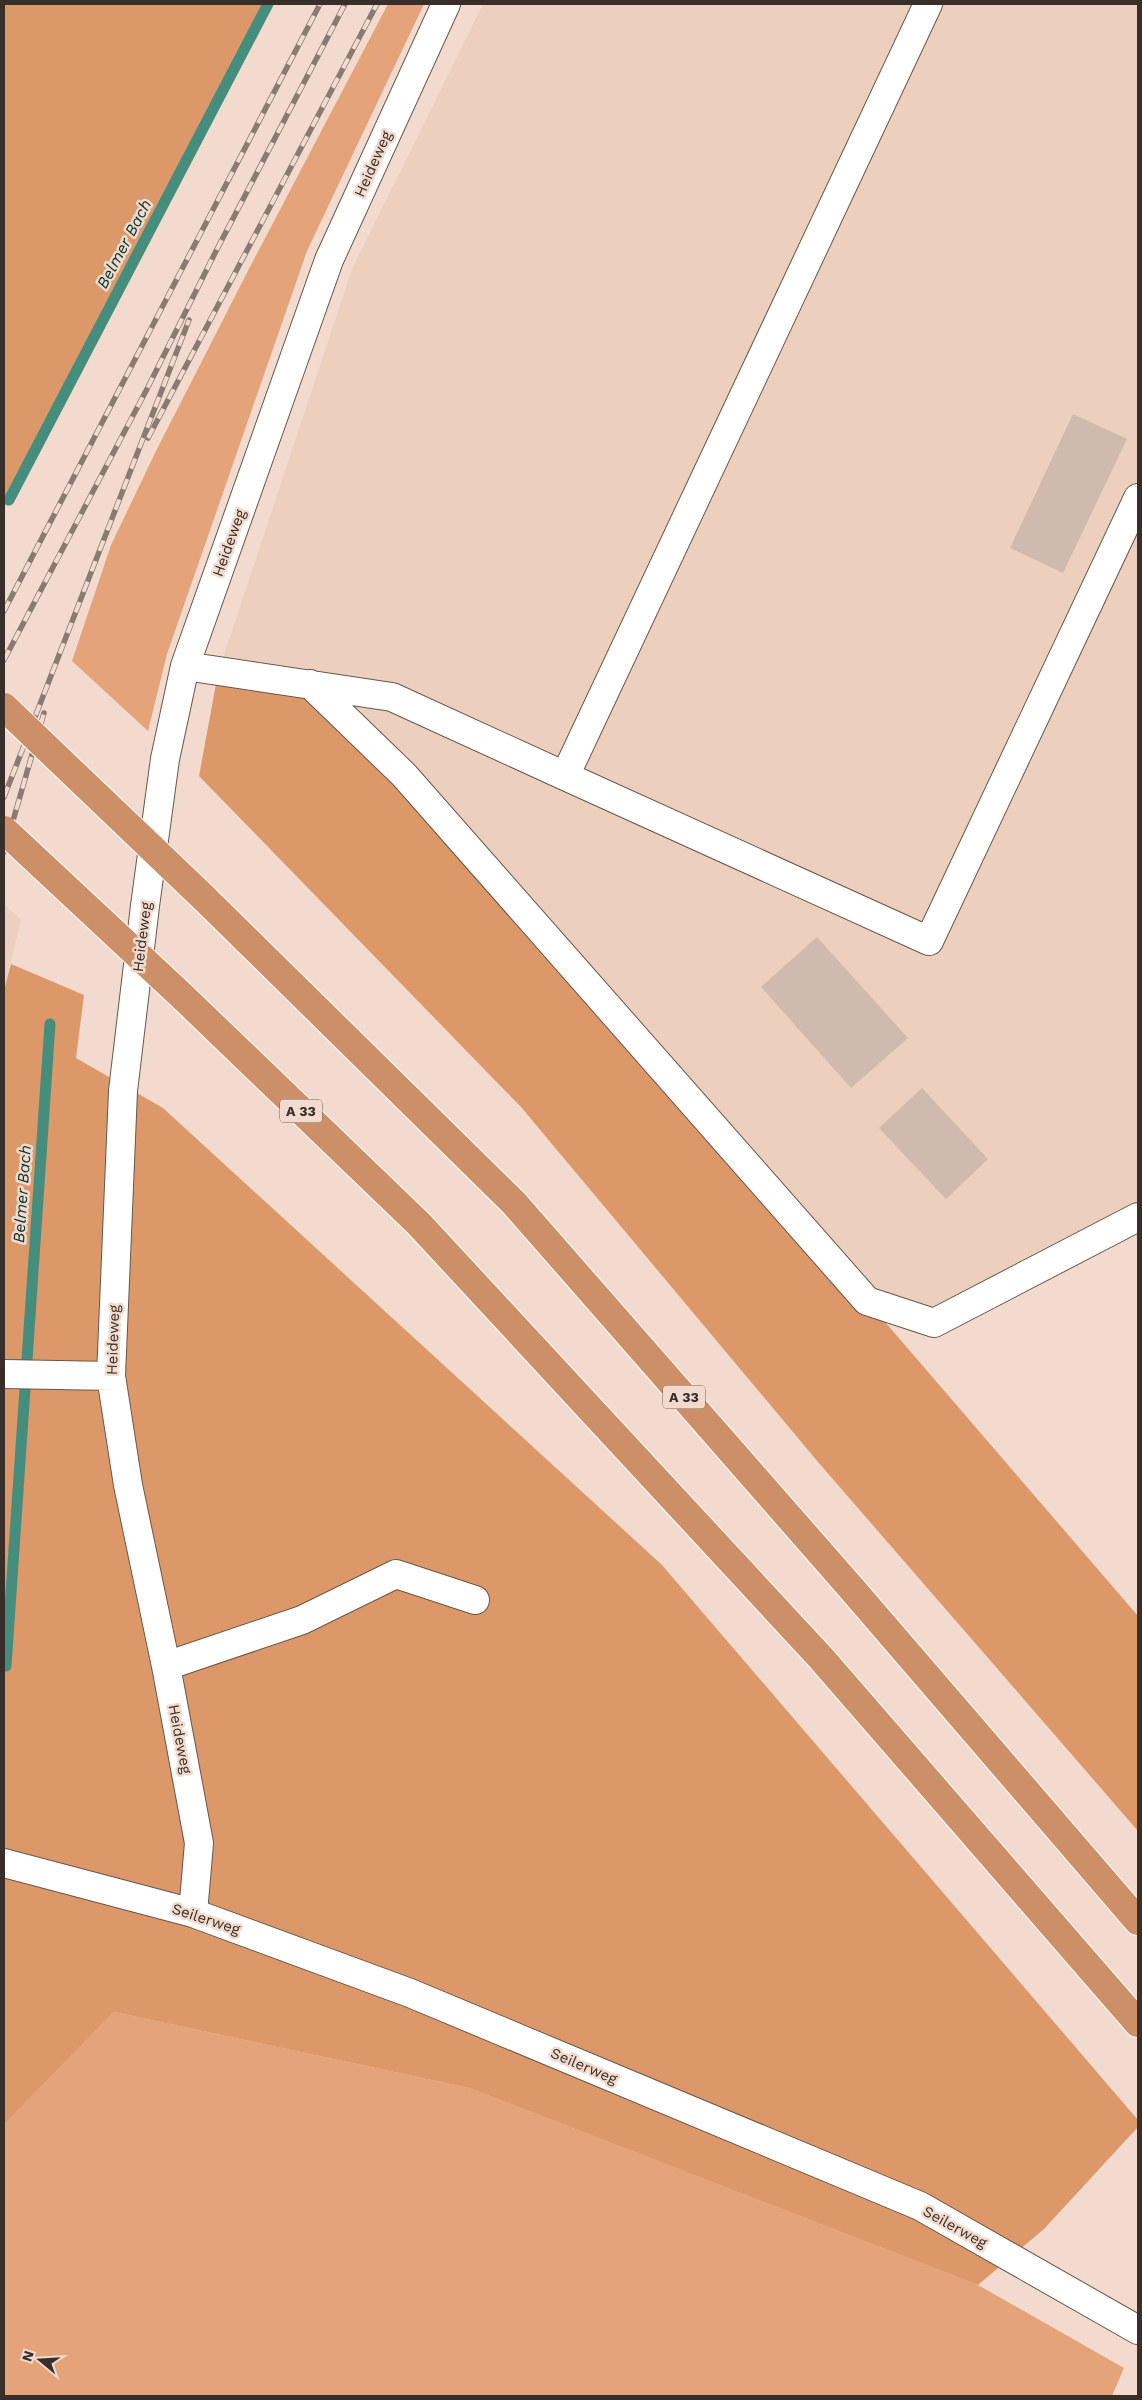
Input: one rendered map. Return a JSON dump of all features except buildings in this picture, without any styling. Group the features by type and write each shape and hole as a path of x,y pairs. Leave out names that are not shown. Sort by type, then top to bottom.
{"highway":[{"name":"A 33","path":"4,707 203,897 514,1204 852,1589 1138,1921"},
{"name":"A 33","path":"4,830 419,1224 821,1658 1138,2023"}],"street":[{"name":"Heideweg","path":"193,1913 199,1843 166,1666 128,1485 111,1376 123,1091 165,759 186,666 329,260 446,4"},
{"path":"565,776 928,4"},
{"path":"186,666 392,697 929,941 1138,498"},
{"path":"310,684 404,775 867,1301 934,1323 1138,1217"},
{"path":"4,1374 111,1376"},
{"path":"166,1666 302,1620 396,1574 475,1600"},
{"name":"Seilerweg","path":"4,1863 193,1913 410,1993 920,2206 1137,2329"}],"shaded area":[{"path":"4,4 268,4 4,508"},
{"path":"388,4 424,4 307,251 167,654 148,731 72,661 111,545 156,451"},
{"path":"483,4 1138,4 1138,1217 934,1323 867,1301 218,673 352,269"},
{"path":"218,673 310,684 867,1301 1138,1616 1138,1831 818,1462 521,1107 199,776"},
{"path":"4,904 21,920 4,990"},
{"path":"11,964 84,995 76,1058 163,1108 662,1565 1138,2120 1138,2127 1044,2229 978,2285 469,2088 114,2012 4,2125 4,990"},
{"path":"114,2012 469,2088 978,2285 1124,2368 1112,2396 4,2396 4,2125"}],"waterway":[{"name":"Belmer Bach","path":"9,500 268,4"},
{"name":"Belmer Bach","path":"6,1666 50,1024"}],"railway":[{"path":"4,611 320,4"},
{"path":"4,660 147,389 215,253 345,4"},
{"path":"148,438 377,4"},
{"path":"4,797 189,320"},
{"path":"4,852 44,713"}]}
